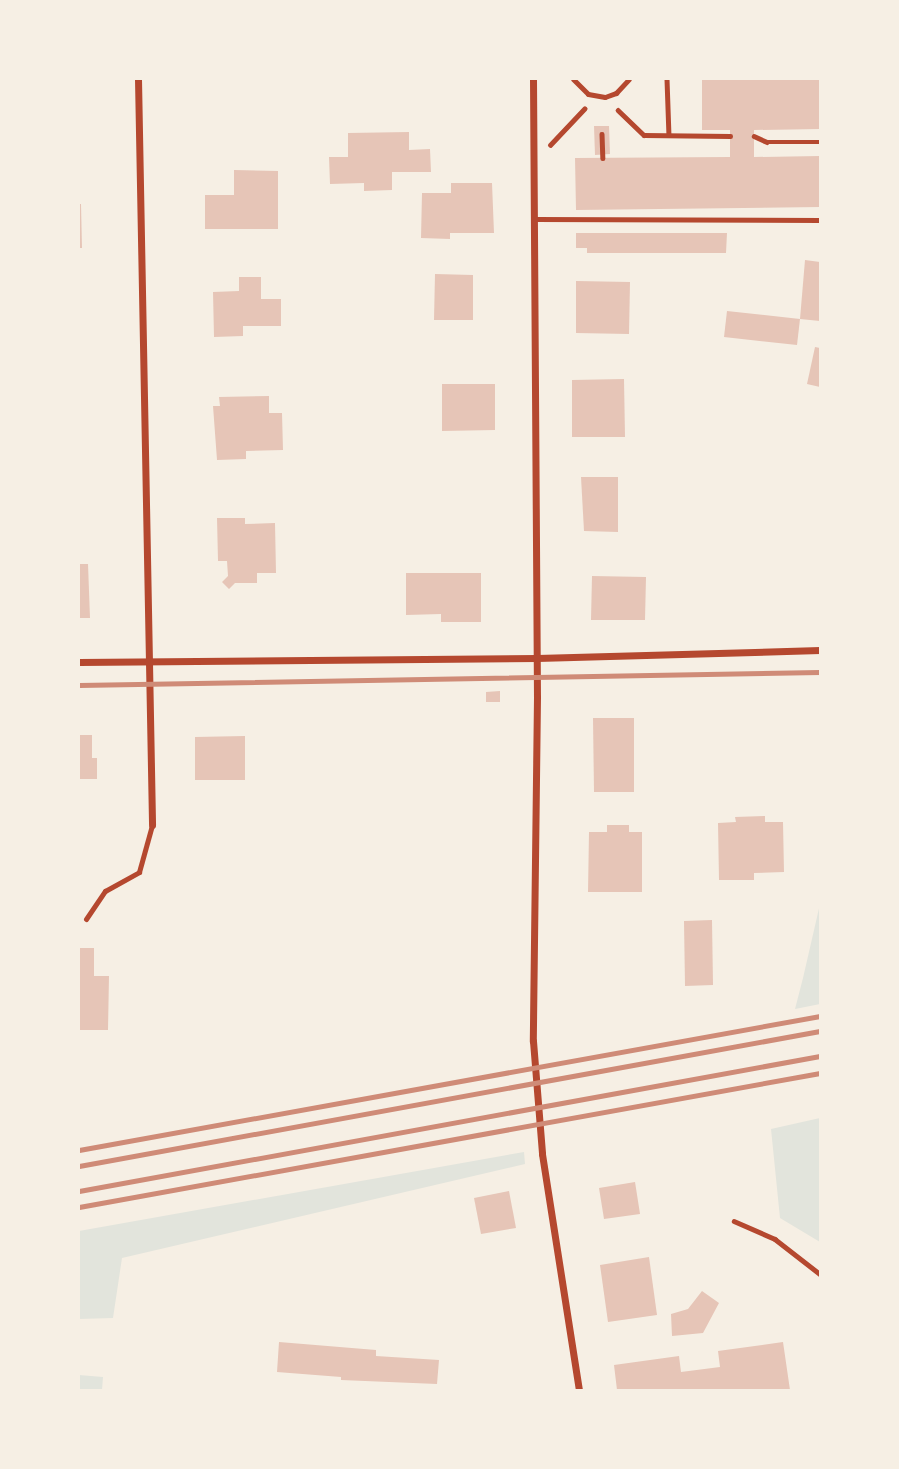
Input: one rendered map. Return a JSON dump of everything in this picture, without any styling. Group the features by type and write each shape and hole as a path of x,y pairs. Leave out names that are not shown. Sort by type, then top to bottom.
{"street":[{"path":"138,79 152,825"},
{"path":"533,79 537,658 533,1041 542,1154 579,1390"},
{"path":"79,662 537,658 820,650"}],"lane":[{"path":"573,79 580,88 596,96 605,97 616,93 629,79"},
{"path":"535,219 820,220"},
{"path":"86,919 105,891 139,872 152,825"}],"path":[{"path":"667,79 669,135"},
{"path":"534,161 596,96"},
{"path":"605,97 643,135 730,136"},
{"path":"602,134 603,158"},
{"path":"754,136 767,142 820,142"},
{"path":"734,1221 775,1240 820,1274"}],"shaded area":[{"path":"820,904 820,1004 795,1009 803,978"},
{"path":"820,1118 820,1242 780,1218 771,1129"},
{"path":"524,1152 525,1164 122,1258 113,1318 79,1319 79,1231"},
{"path":"79,1375 103,1377 102,1390 79,1390"}],"building":[{"path":"702,79 820,79 820,129 754,130 754,157 820,156 820,207 576,210 575,158 730,157 730,130 702,130"},
{"path":"594,126 609,126 610,154 595,155"},
{"path":"409,132 409,150 430,149 431,172 392,172 392,190 364,191 364,183 330,184 329,157 348,157 348,133"},
{"path":"234,170 278,171 278,229 205,229 205,195 234,195"},
{"path":"451,183 492,183 494,233 450,233 450,239 421,238 422,193 451,193"},
{"path":"81,204 82,248 79,248"},
{"path":"576,233 727,233 726,253 587,253 587,248 576,248"},
{"path":"805,260 820,262 820,321 800,319"},
{"path":"435,274 473,275 473,320 434,320"},
{"path":"239,277 261,277 261,299 281,299 281,326 243,326 243,336 214,337 213,292 239,291"},
{"path":"576,281 630,282 629,334 576,333"},
{"path":"727,311 800,319 797,345 724,337"},
{"path":"815,347 820,348 820,387 807,384"},
{"path":"624,379 625,437 572,437 572,380"},
{"path":"442,384 495,384 495,430 442,431"},
{"path":"269,396 269,413 282,413 283,450 246,451 246,459 217,460 213,406 220,406 219,397"},
{"path":"581,477 618,477 618,532 584,531"},
{"path":"217,518 245,518 245,524 275,523 276,573 257,573 257,583 235,583 229,589 222,582 228,576 227,561 218,561"},
{"path":"79,564 88,564 90,618 79,618"},
{"path":"406,573 481,573 481,622 441,622 441,614 406,615"},
{"path":"592,576 646,577 645,620 591,620"},
{"path":"500,691 500,702 486,702 486,692"},
{"path":"593,718 634,718 634,792 594,792"},
{"path":"79,735 92,735 92,758 97,758 97,779 79,779"},
{"path":"245,736 245,780 195,780 195,737"},
{"path":"765,816 765,822 783,822 784,872 754,873 754,880 719,880 718,823 736,822 735,817"},
{"path":"607,825 629,825 629,832 642,832 642,892 588,892 589,832 607,832"},
{"path":"712,920 713,985 685,986 684,921"},
{"path":"79,948 94,948 94,976 109,976 108,1030 79,1030"},
{"path":"635,1182 640,1214 604,1219 599,1188"},
{"path":"509,1191 516,1228 481,1234 474,1198"},
{"path":"649,1257 657,1315 608,1322 600,1265"},
{"path":"702,1291 719,1303 703,1333 672,1336 671,1314 688,1309"},
{"path":"279,1342 376,1350 376,1356 439,1360 437,1384 341,1380 341,1377 277,1372"},
{"path":"783,1342 790,1390 617,1390 614,1365 679,1356 681,1372 720,1367 718,1351"}],"railway":[{"path":"79,685 820,672"},
{"path":"79,1150 820,1016"},
{"path":"79,1166 820,1031"},
{"path":"79,1191 820,1056"},
{"path":"79,1207 820,1073"}]}
